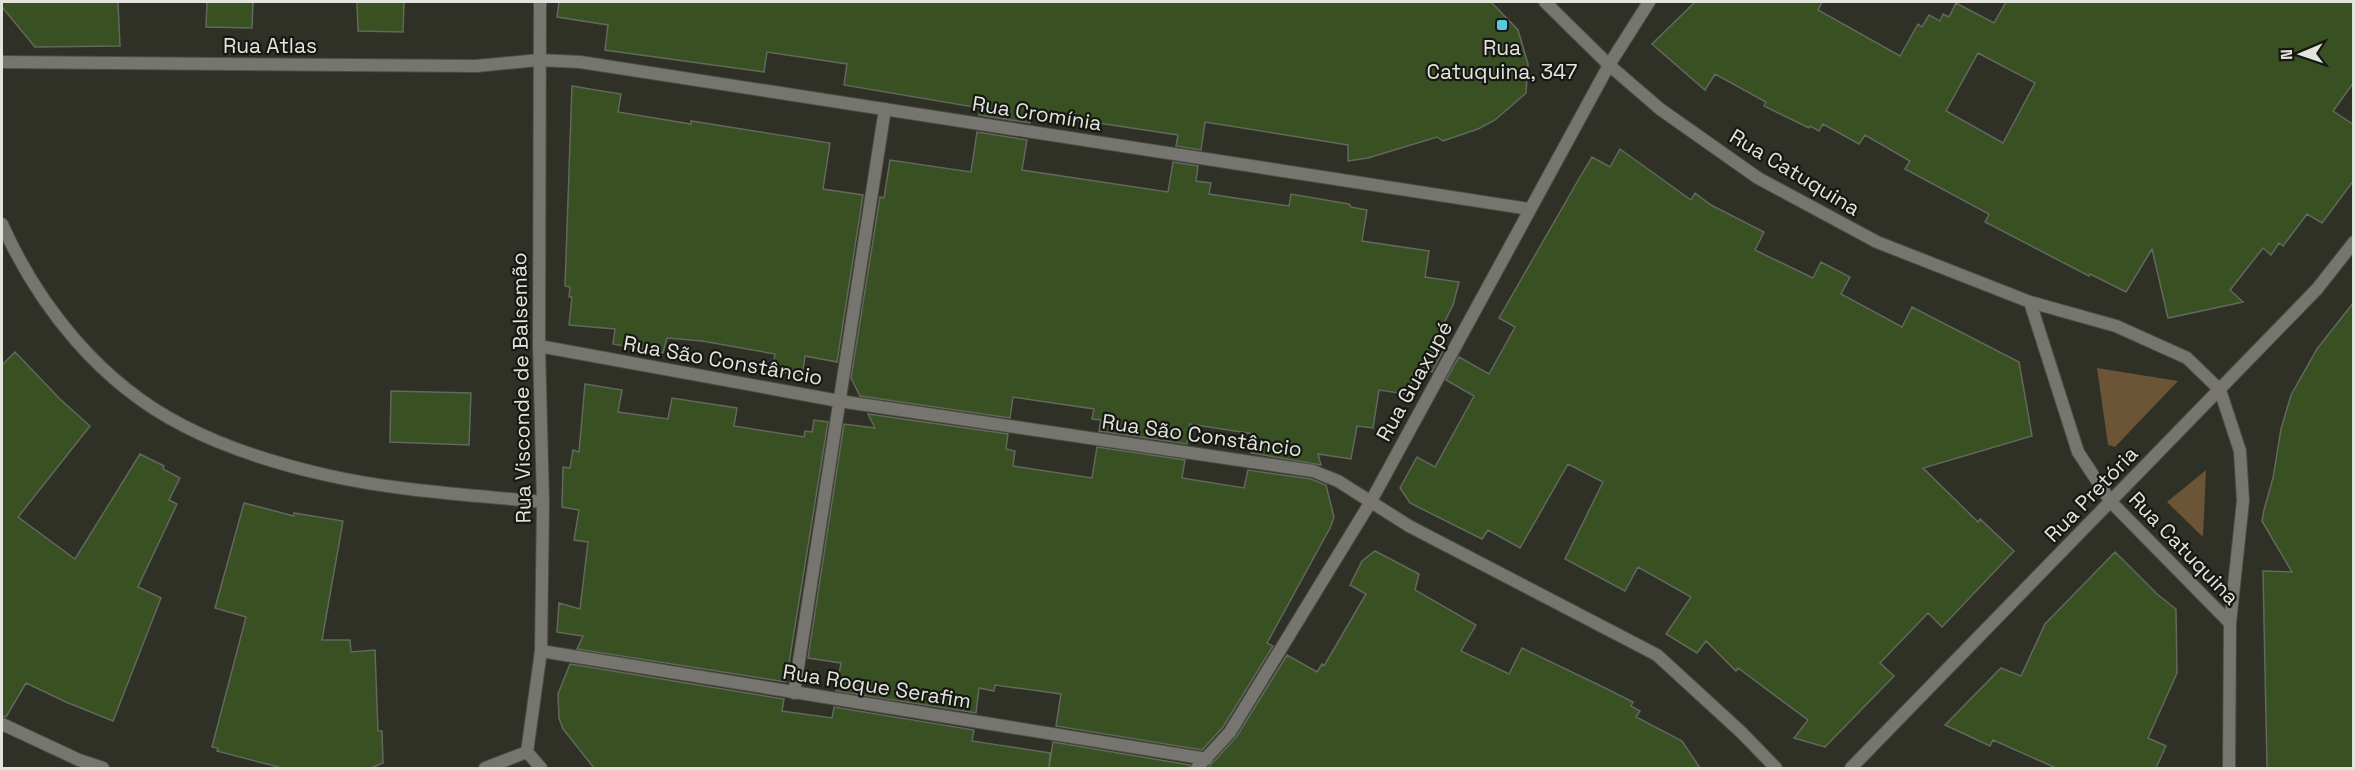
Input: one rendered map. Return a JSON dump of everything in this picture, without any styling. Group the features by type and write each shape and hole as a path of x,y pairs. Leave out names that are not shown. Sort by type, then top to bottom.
{"street":[{"name":"Rua Visconde de Balsemão","path":"527,752 541,651 543,502 539,346 540,2"},
{"name":"Rua Catuquina","path":"1545,2 1609,65 1660,109 1758,178 1877,242 2030,302 2116,326 2187,358 2220,390 2240,451 2243,501 2230,623 2229,768"},
{"name":"Rua Guaxupé","path":"1197,768 1230,732 1370,502 1609,65 1649,2"},
{"name":"Rua Atlas","path":"2,62 476,66 539,60"},
{"name":"Rua Cromínia","path":"539,60 580,62 1529,209"},
{"path":"794,693 885,109"},
{"path":"2,224 14,251 44,301 73,337 106,372 147,404 184,426 232,447 328,475 409,489 543,502"},
{"name":"Rua Pretória","path":"1851,768 2317,289 2354,242"},
{"name":"Rua Catuquina","path":"2030,302 2078,452 2111,502 2230,623"},
{"name":"Rua São Constâncio","path":"539,346 839,401 1313,471 1338,481 1409,526 1657,655 1741,732 1776,768"},
{"name":"Rua Roque Serafim","path":"541,651 1207,759"},
{"path":"2,723 79,760 103,768"},
{"path":"485,768 527,752 541,768"}],"shaded area":[{"path":"2097,368 2178,381 2115,447 2108,445"},
{"path":"2206,470 2203,537 2167,502"}],"building":[{"path":"2,2 118,2 120,46 35,47 2,7"},
{"path":"207,2 253,2 252,28 206,27"},
{"path":"357,2 404,2 403,32 358,31"},
{"path":"559,2 1491,2 1518,30 1528,64 1526,93 1495,120 1478,129 1443,141 1437,137 1368,158 1348,161 1348,145 1205,122 1201,150 1176,146 1178,135 1031,113 1030,123 979,115 980,108 844,85 847,64 767,52 764,72 605,50 608,25 557,17"},
{"path":"1695,2 1822,2 1818,10 1900,56 1918,24 1922,27 1929,15 1940,21 1943,14 1949,17 1956,3 1994,23 2006,2 2354,2 2354,82 2333,111 2354,125 2354,180 2322,223 2307,214 2283,246 2279,243 2271,255 2263,248 2230,290 2243,302 2168,318 2152,249 2126,292 2090,274 2089,276 1985,222 1989,214 1905,169 1910,161 1865,135 1859,144 1823,124 1819,131 1810,126 1809,128 1764,106 1766,102 1715,74 1705,90 1652,44","holes":["1978,53 2035,83 2003,143 1946,111"]},
{"path":"572,86 621,94 618,112 830,143 823,189 863,195 837,362 805,356 802,376 772,370 775,354 702,341 667,338 663,353 613,344 615,329 569,325 572,297 569,297 570,287 565,286"},
{"path":"977,132 1027,140 1022,170 1168,192 1173,162 1198,166 1196,181 1211,183 1209,194 1289,206 1291,194 1349,204 1351,207 1367,210 1362,241 1429,251 1425,277 1459,282 1453,305 1434,343 1444,349 1432,372 1421,366 1405,394 1379,390 1373,428 1357,426 1351,459 1318,454 1321,465 1251,453 1254,434 1190,424 1187,444 1099,431 1101,420 1092,419 1094,409 1013,397 1010,418 860,396 851,378 880,197 884,198 890,160 971,172"},
{"path":"1620,149 1691,200 1695,193 1711,205 1764,232 1755,250 1813,278 1821,262 1850,277 1841,294 1902,327 1912,307 2019,362 2032,436 1923,468 1978,522 1980,519 2014,551 1942,627 1928,613 1880,663 1894,676 1825,747 1794,738 1808,720 1738,668 1736,671 1706,641 1697,653 1666,634 1691,597 1638,567 1625,591 1565,559 1603,482 1568,464 1520,548 1488,530 1482,539 1410,503 1400,488 1417,457 1435,467 1474,396 1446,380 1459,357 1489,374 1515,327 1499,318 1580,177 1592,157 1610,167"},
{"path":"2354,302 2354,768 2267,768 2263,571 2292,572 2262,521 2264,510 2273,478 2281,429 2291,395 2317,349"},
{"path":"15,352 60,399 90,426 18,517 75,559 140,454 164,466 163,469 180,478 169,500 177,504 138,587 161,598 113,721 26,683 6,717 2,716 2,365"},
{"path":"585,384 622,390 618,412 668,419 672,398 737,408 734,426 804,437 805,431 812,432 814,420 828,422 786,682 577,649 583,636 557,632 559,603 580,609 588,542 574,540 579,510 562,507 563,467 570,468 573,450 579,452"},
{"path":"391,391 471,393 469,445 390,442"},
{"path":"868,414 1008,434 1006,449 1015,451 1013,466 1092,478 1097,447 1185,460 1182,478 1244,488 1248,470 1311,479 1326,485 1334,517 1267,643 1273,646 1223,727 1202,750 1056,726 1061,694 995,685 994,691 979,688 976,713 836,691 841,663 808,658 844,424 875,428"},
{"path":"244,503 294,516 294,513 343,521 322,640 350,640 351,652 375,650 378,731 382,731 383,763 371,768 282,768 217,751 218,748 212,747 246,617 215,608"},
{"path":"1375,551 1419,574 1415,590 1476,625 1461,651 1509,674 1522,648 1603,687 1633,702 1631,706 1640,711 1636,717 1682,741 1700,768 1208,768 1237,736 1287,655 1317,672 1322,664 1324,666 1366,594 1350,585 1362,561"},
{"path":"2115,552 2157,594 2176,609 2177,673 2148,738 2166,746 2156,768 2056,768 1993,740 1990,746 1945,725 2001,668 2021,676 2045,624"},
{"path":"570,664 784,699 782,711 832,718 834,707 974,730 972,741 1050,753 1049,768 594,768 563,729 559,718 558,694"},
{"path":"1053,742 1190,765 1189,768 1049,768"}],"place":[{"name":"Rua Catuquina, 347","path":"1502,25"}]}
